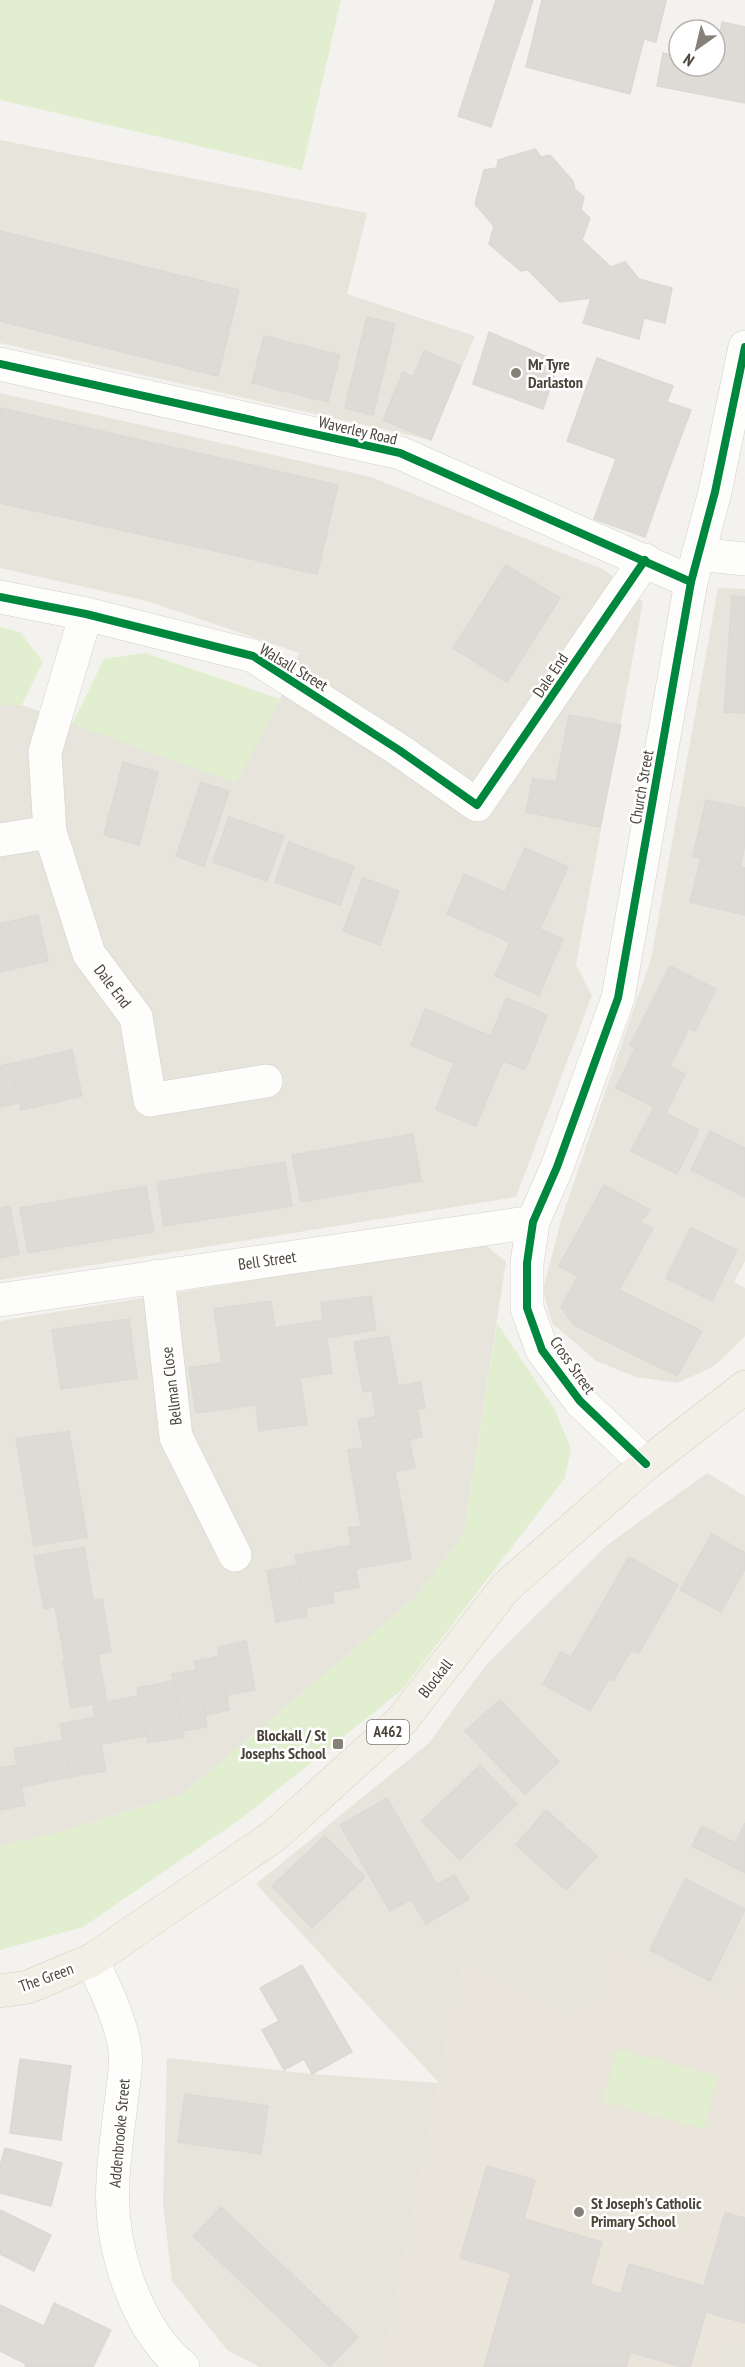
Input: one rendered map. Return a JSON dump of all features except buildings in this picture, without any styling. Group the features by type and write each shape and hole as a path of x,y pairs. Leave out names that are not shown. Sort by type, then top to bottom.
{"main road":[{"name":"A462","path":"646,1464 745,1387"},
{"name":"Blockall","path":"92,1960 274,1836 402,1720 506,1587 646,1464"},
{"name":"The Green","path":"0,1991 28,1987 92,1960"}],"street":[{"name":"Church Street","path":"533,1222 557,1167 618,998 694,568 715,492 745,347"},
{"name":"Waverley Road","path":"0,364 400,453 645,560 694,568 745,560"},
{"name":"Dale End","path":"477,805 645,560"},
{"name":"Walsall Street","path":"0,597 86,614 253,656 399,750 477,805"},
{"name":"Dale End","path":"86,614 45,752 50,832 89,954 136,1017 150,1100 266,1081"},
{"path":"0,840 50,832"},
{"name":"Bell Street","path":"0,1300 533,1222"},
{"name":"Cross Street","path":"533,1222 527,1263 527,1308 542,1350 580,1401 646,1464"},
{"name":"Bellman Close","path":"158,1276 177,1437 235,1555"},
{"name":"Addenbrooke Street","path":"92,1960 112,2004 125,2050 125,2073 112,2182 116,2235 127,2278 141,2310 157,2339 179,2365"}],"shaded area":[{"path":"0,140 367,213 347,294 475,336 431,440 0,343"},
{"path":"0,393 371,477 605,570 643,602 576,965 592,995 516,1197 0,1280 0,705 22,705 236,782 280,699 299,653 147,601 0,568"},
{"path":"718,588 745,589 745,1261 734,1282 745,1288 745,1336 714,1366 678,1383 636,1377 596,1361 552,1323 543,1290 561,1220 651,959"},
{"path":"483,1243 506,1262 464,1533 416,1597 183,1794 57,1833 0,1846 0,1321"},
{"path":"707,1473 745,1496 745,1977 731,2000 614,1950 600,1997 572,2019 463,1963 383,2367 259,2367 227,2350 172,2281 163,2203 167,2058 312,2074 439,2083 256,1884 428,1744 486,1665 606,1546"},
{"name":"St Joseph's Catholic Primary School","path":"614,1949 731,2000 745,1977 745,2345 729,2342 719,2367 383,2367 463,1963 572,2019 600,1997"},
{"path":"729,2342 745,2345 745,2367 719,2367"}],"green space":[{"path":"0,0 341,0 302,170 0,100"},
{"path":"0,627 20,632 43,662 22,705 0,705"},
{"path":"145,653 280,699 236,783 72,724 104,659"},
{"path":"497,1323 555,1410 571,1449 565,1478 402,1690 242,1818 83,1927 0,1950 0,1846 57,1833 183,1794 416,1597 464,1533"},
{"path":"617,2049 718,2076 704,2129 603,2101"}],"cycle path":[{"path":"646,1464 580,1401 542,1350 527,1308 527,1263 533,1222 557,1167 618,998 691,582 715,492 745,347"},
{"path":"0,364 400,453 691,582"},
{"path":"0,597 86,614 253,656 399,750 477,805 645,560"}],"place":[{"name":"Mr Tyre Darlaston","path":"516,373"},
{"name":"Blockall / St Josephs School","path":"338,1744"},
{"name":"St Joseph's Catholic Primary School","path":"579,2212"}]}
